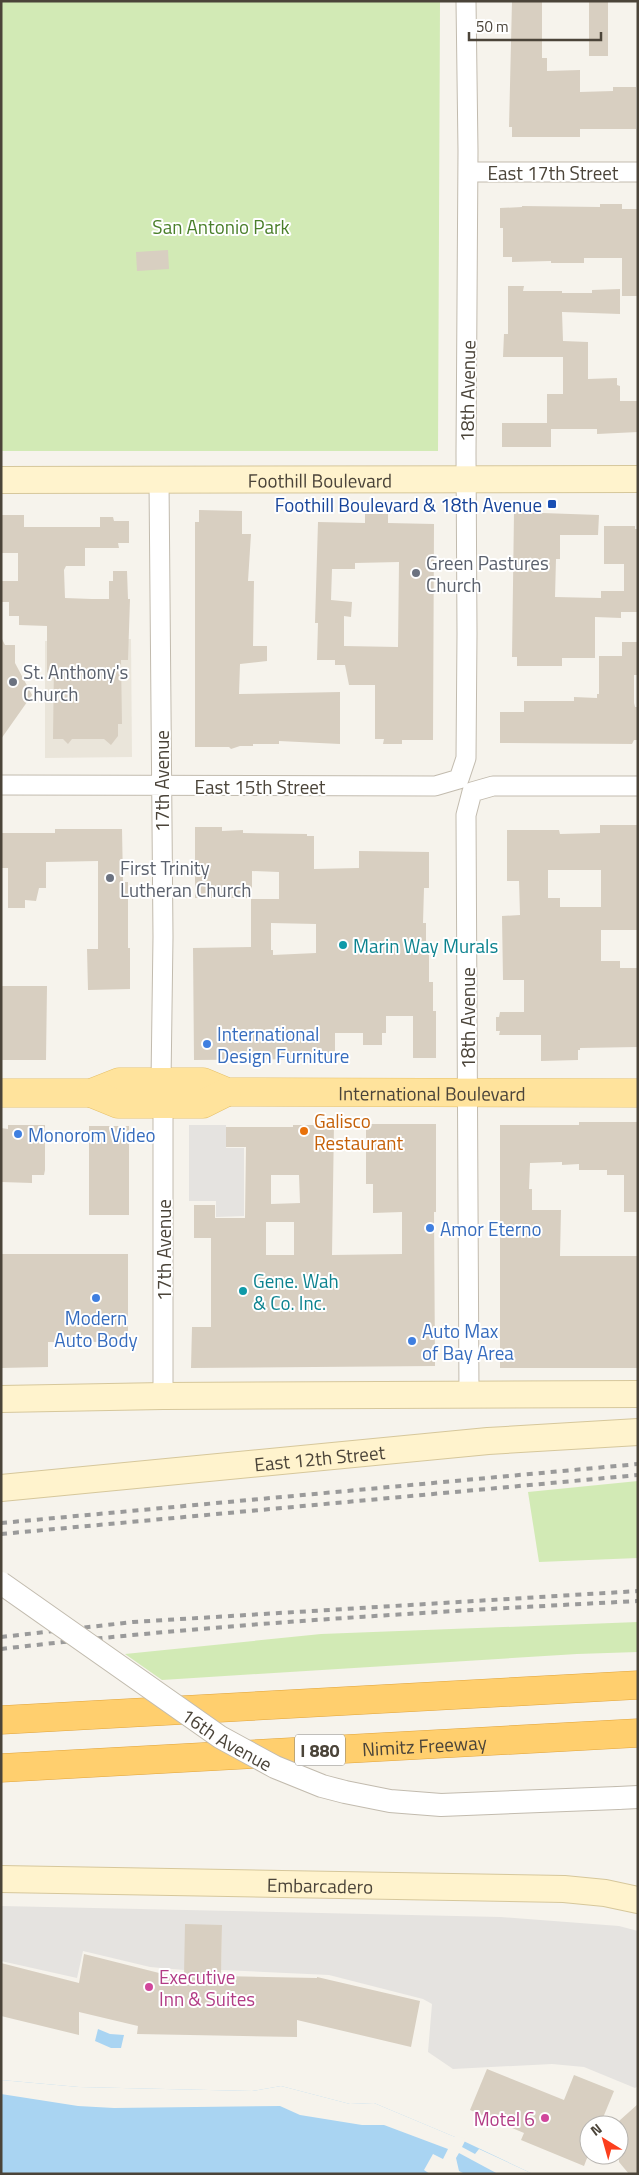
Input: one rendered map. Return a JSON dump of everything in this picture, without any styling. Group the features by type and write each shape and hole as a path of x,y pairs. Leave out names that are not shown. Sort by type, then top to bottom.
{"highway":[{"path":"1,1720 638,1685"},
{"name":"Nimitz Freeway","path":"1,1768 638,1732"}],"main road":[{"name":"Foothill Boulevard","path":"1,480 638,479"},
{"name":"International Boulevard","path":"1,1093 91,1093 119,1082 162,1093 203,1082 227,1092 638,1094"},
{"path":"1,1399 164,1396 638,1394"},
{"name":"East 12th Street","path":"1,1488 488,1441 638,1432"},
{"name":"Embarcadero","path":"1,1879 564,1888 605,1893 638,1900"}],"street":[{"name":"18th Avenue","path":"459,779 466,758 468,172 466,1"},
{"name":"East 17th Street","path":"468,172 638,172"},
{"name":"17th Avenue","path":"159,480 164,1396"},
{"name":"East 15th Street","path":"1,785 435,786 459,779"},
{"name":"18th Avenue","path":"469,1395 466,815 472,792 493,786 638,786"},
{"name":"16th Avenue","path":"1,1583 220,1737 275,1767 322,1786 390,1801 441,1805 628,1798"}],"shaded area":[{"path":"131,639 132,757 45,758 45,641"},
{"path":"189,1125 226,1125 226,1148 244,1148 244,1216 216,1217 216,1201 189,1201"},
{"path":"1,1906 501,1917 619,1926 638,1931 638,2086 635,2088 584,2067 552,2064 453,2069 428,2052 432,2004 423,1999 329,1975 221,1970 222,1925 184,1970 150,1967 83,1951 77,1978 1,1961"}],"green space":[{"name":"San Antonio Park","path":"1,1 440,1 438,451 1,451"},
{"path":"638,1481 638,1558 539,1562 528,1492"},
{"path":"638,1622 638,1652 577,1654 162,1680 125,1654 321,1634"}],"water":[{"path":"98,2029 110,2034 124,2035 121,2048 111,2048 95,2041"},
{"path":"1,2080 79,2087 252,2091 281,2086 350,2104 374,2103 455,2137 533,2174 1,2174"}],"pier":[{"path":"1,2080 79,2087 252,2091 281,2086 350,2104 374,2103 455,2137 456,2135 466,2139 462,2147 475,2154 479,2149 533,2174 498,2174 459,2153 456,2158 459,2171 465,2174 430,2174 424,2170 433,2154 443,2159 448,2149 384,2125 362,2125 300,2115 280,2106 114,2108 78,2106 1,2094"}],"building":[{"path":"512,1 542,1 542,58 547,58 547,71 580,70 580,92 613,91 613,87 636,87 636,129 580,129 580,137 512,137 512,127 509,127"},
{"path":"589,1 608,1 608,56 589,56"},
{"path":"600,204 622,204 622,209 638,209 638,296 622,296 622,258 584,258 584,263 551,263 551,261 512,262 512,257 503,257 503,228 500,228 500,208 522,206 600,207"},
{"path":"168,250 169,269 137,271 136,252"},
{"path":"508,286 524,286 523,291 562,291 562,293 592,293 592,290 620,289 620,314 562,312 563,341 588,342 588,379 617,378 617,385 620,386 620,401 638,401 638,432 597,434 597,429 551,429 551,447 502,447 502,423 547,423 547,394 563,394 563,357 503,357 504,334 508,334"},
{"path":"199,510 242,511 242,534 251,534 248,581 254,581 253,646 267,646 267,661 240,664 239,694 340,692 340,744 279,741 279,744 253,744 253,746 240,746 231,749 229,747 195,747 195,522 199,522"},
{"path":"514,512 599,515 598,535 560,535 560,559 556,559 555,597 601,598 601,591 624,591 624,564 604,564 604,526 635,526 635,529 638,529 638,612 621,612 621,618 595,617 595,658 562,658 562,666 517,666 517,657 512,657"},
{"path":"365,514 388,514 388,523 434,524 433,740 402,740 402,744 383,744 384,739 375,739 375,685 349,685 345,665 335,665 335,660 317,660 318,623 315,623 318,522 365,523","holes":["399,562 398,647 344,646 344,616 351,617 352,602 331,600 332,569 355,569 355,563"]},
{"path":"1,515 24,515 24,527 100,527 100,517 113,517 114,521 129,521 129,543 118,543 119,548 85,548 85,566 66,566 64,570 65,598 92,599 109,599 109,581 113,581 113,571 127,571 128,599 130,599 128,660 121,660 122,724 118,724 118,736 111,745 104,739 72,739 68,744 63,739 53,739 54,662 47,673 47,626 19,625 19,616 9,616 9,602 1,602 1,581 18,581 18,553 2,553"},
{"name":"St. Anthony's Church","path":"1,637 5,645 15,645 15,663 32,695 1,739"},
{"path":"622,642 638,642 638,675 634,675 634,703 635,707 638,707 638,740 634,740 632,744 500,743 500,712 524,712 524,701 574,701 574,697 597,698 597,694 599,694 599,656 622,656"},
{"path":"600,825 638,825 638,930 601,930 601,961 620,961 620,968 638,968 638,1047 580,1048 578,1050 578,1060 541,1061 541,1035 499,1035 500,1031 496,1031 496,1017 499,1017 500,1012 524,1012 524,980 503,980 502,916 520,915 519,881 507,881 507,830 559,830 560,834 600,833","holes":["548,870 601,870 601,907 560,907 560,898 548,898"]},
{"path":"195,827 222,827 222,831 243,830 243,833 307,834 307,836 314,836 314,869 359,868 359,851 429,852 429,888 424,888 423,923 426,923 426,950 429,950 429,982 433,982 433,1011 436,1011 436,1058 413,1058 413,1016 386,1016 386,1033 382,1033 382,1045 363,1045 363,1033 335,1033 335,1059 194,1060 193,948 251,947 251,899 279,899 279,872 252,871 252,898 195,898","holes":["271,923 316,924 316,953 273,955 273,950 271,950"]},
{"path":"55,829 122,829 123,882 128,882 130,989 88,990 87,949 98,949 98,861 46,862 46,888 39,888 36,901 25,900 25,908 8,908 8,868 1,868 1,833 55,833"},
{"path":"1,986 47,986 46,1060 1,1060"},
{"path":"579,1122 638,1122 638,1212 624,1212 624,1175 607,1175 607,1170 579,1170 579,1164 562,1165 562,1162 530,1163 529,1189 532,1189 532,1210 561,1210 560,1256 638,1256 638,1368 500,1368 500,1125 579,1125"},
{"path":"313,1123 334,1123 332,1255 402,1254 402,1212 373,1213 373,1184 366,1184 366,1124 436,1124 436,1212 434,1212 435,1366 191,1368 192,1327 211,1327 211,1238 194,1238 194,1205 215,1205 215,1218 245,1218 246,1147 226,1147 226,1127 293,1127 293,1125 314,1125","holes":["271,1175 299,1175 300,1203 271,1204","266,1222 294,1222 294,1255 266,1255"]},
{"path":"8,1125 45,1125 44,1175 32,1175 32,1183 1,1182 1,1128 8,1129"},
{"path":"89,1126 129,1126 129,1215 89,1215"},
{"path":"1,1254 128,1254 128,1342 48,1342 48,1367 1,1368"},
{"name":"Executive Inn & Suites","path":"185,1924 222,1925 221,1976 317,1977 420,2001 411,2047 297,2020 297,2037 137,2034 138,2026 79,2012 79,2035 1,2016 1,1963 79,1983 84,1954 167,1975 184,1975"},
{"name":"Motel 6","path":"487,2069 564,2100 574,2075 614,2091 604,2115 579,2115 579,2164 521,2140 524,2133 470,2110"},
{"path":"638,2104 638,2174 629,2174 622,2165 629,2165 629,2115 626,2115"}],"railway":[{"path":"1,1523 638,1464"},
{"path":"1,1534 638,1475"},
{"path":"1,1637 133,1622 638,1591"},
{"path":"1,1649 160,1632 399,1614 638,1601"}],"place":[{"name":"Foothill Boulevard & 18th Avenue","path":"552,504"},
{"name":"Green Pastures Church","path":"416,573"},
{"name":"St. Anthony's Church","path":"13,682"},
{"name":"First Trinity Lutheran Church","path":"110,878"},
{"name":"Marin Way Murals","path":"343,945"},
{"name":"International Design Furniture","path":"207,1044"},
{"name":"Galisco Restaurant","path":"304,1131"},
{"name":"Monorom Video","path":"18,1134"},
{"name":"Amor Eterno","path":"430,1228"},
{"name":"Gene. Wah & Co. Inc.","path":"243,1291"},
{"name":"Modern Auto Body","path":"96,1298"},
{"name":"Auto Max of Bay Area","path":"412,1341"},
{"name":"Executive Inn & Suites","path":"149,1987"},
{"name":"Motel 6","path":"545,2118"}]}
